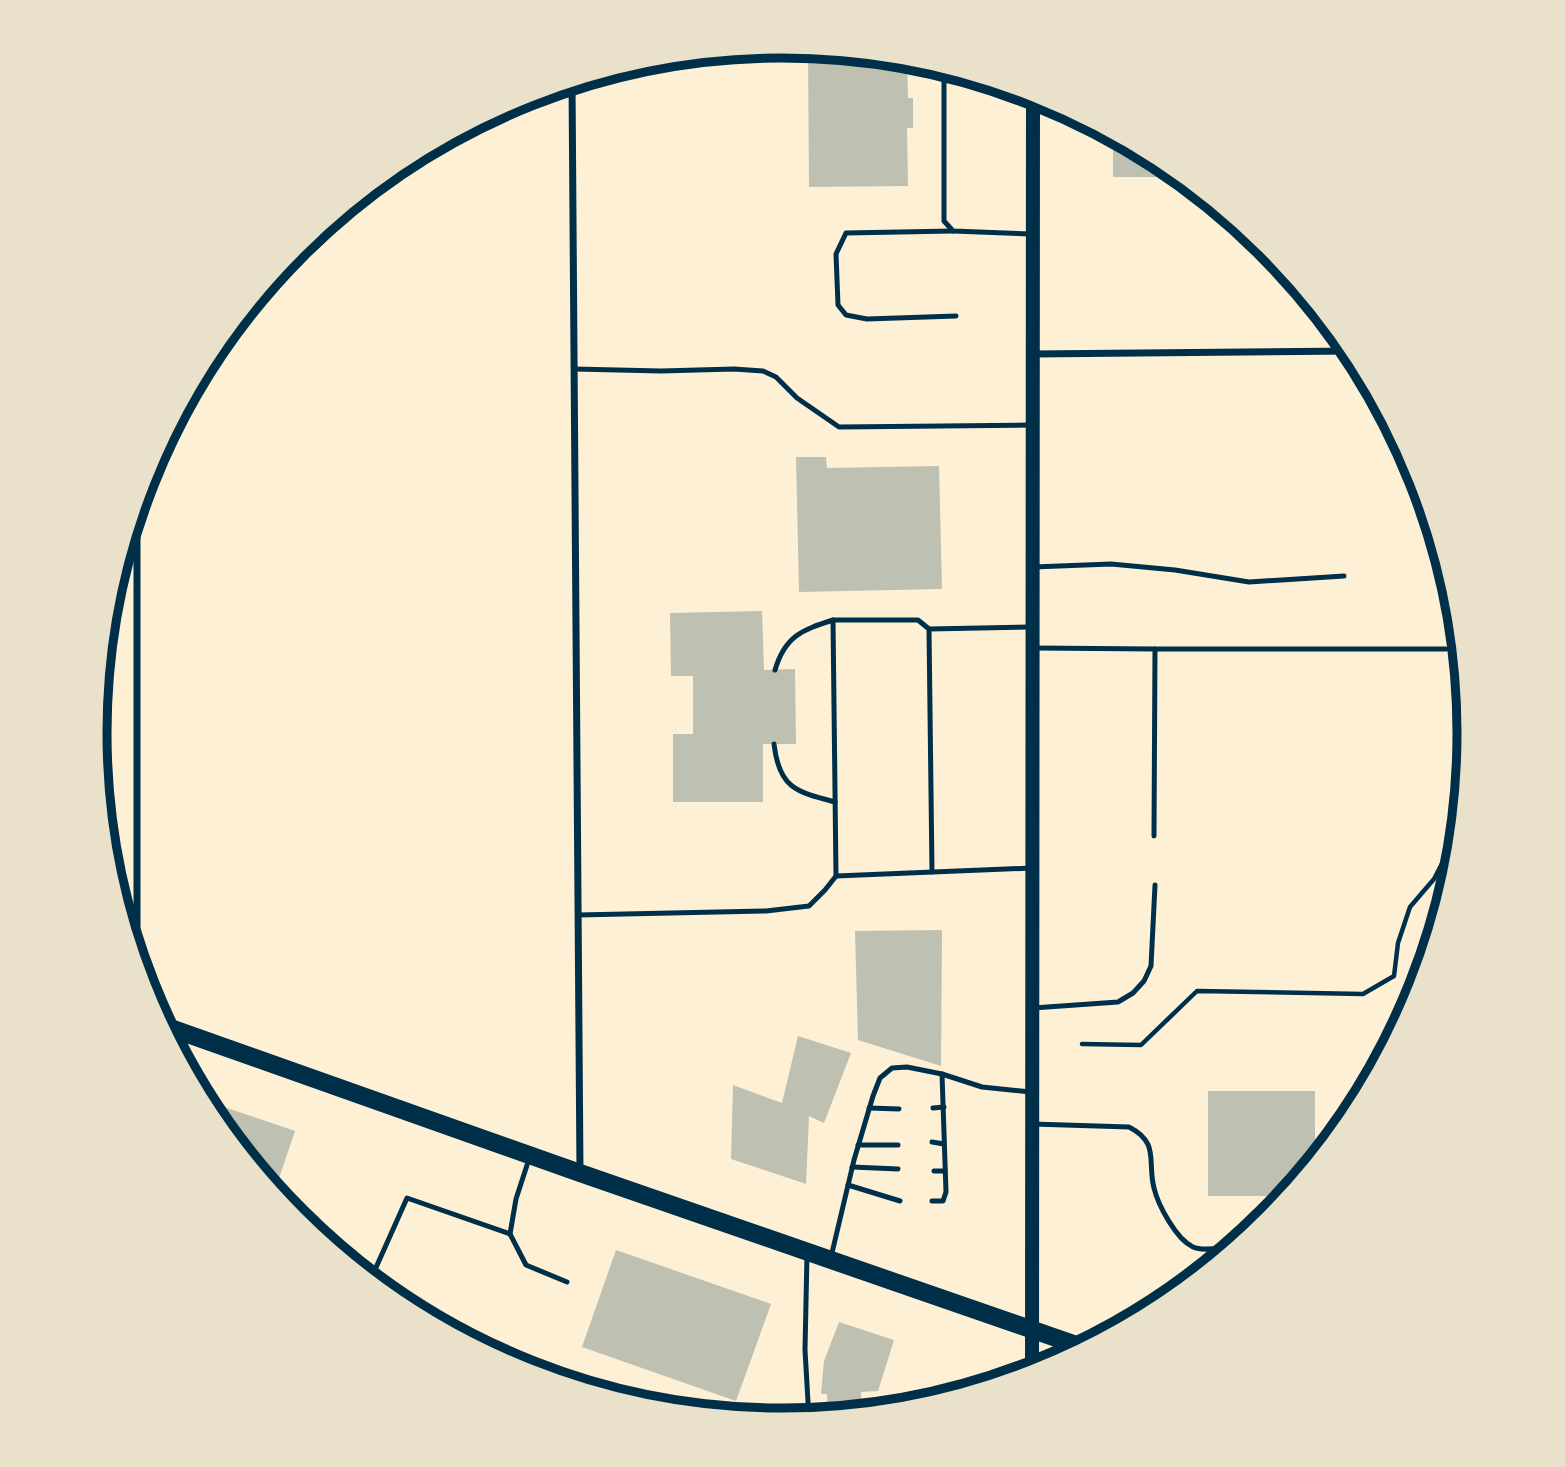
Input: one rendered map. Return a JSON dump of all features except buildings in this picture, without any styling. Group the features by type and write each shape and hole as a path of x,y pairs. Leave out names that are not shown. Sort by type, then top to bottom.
{"main road":[{"path":"1032,1361 1033,106"},
{"path":"175,1030 1073,1344"}],"street":[{"path":"572,92 580,1173"},
{"path":"1033,354 1339,351"},
{"path":"137,536 137,931"}],"lane":[{"path":"944,78 944,221 953,232"},
{"path":"956,316 867,319 846,315 838,305 836,254 846,233 1033,234"},
{"path":"574,369 734,369 764,372 776,377 797,398 839,427 1033,425"},
{"path":"1033,567 1111,564 1175,570 1249,582 1344,576"},
{"path":"578,915 766,911 809,905 825,890 836,876 833,620"},
{"path":"775,670 779,654 792,636 833,620 918,620 929,629 1033,627"},
{"path":"929,629 932,872"},
{"path":"1033,648 1446,649"},
{"path":"1154,836 1155,649"},
{"path":"774,744 776,763 785,779 801,793 835,802"},
{"path":"836,876 1032,869"},
{"path":"1032,1008 1118,1002 1133,993 1144,981 1151,966 1155,885"},
{"path":"830,1260 869,1108 880,1078 892,1068 908,1067 942,1074 982,1087 1032,1092"},
{"path":"932,1201 943,1201 946,1192 942,1074"},
{"path":"933,1108 944,1107"},
{"path":"869,1108 899,1109"},
{"path":"1032,1124 1129,1127 1143,1134 1152,1153 1154,1188 1171,1224 1182,1239 1195,1248 1221,1247"},
{"path":"932,1142 944,1144"},
{"path":"858,1145 898,1145"},
{"path":"531,1156 516,1199 510,1234 526,1265 567,1282"},
{"path":"852,1167 898,1169"},
{"path":"934,1171 945,1171"},
{"path":"848,1185 900,1201"},
{"path":"374,1272 407,1198 510,1234"},
{"path":"807,1252 805,1350 809,1408"}],"path":[{"path":"1082,1044 1141,1045 1197,991 1363,994 1394,976 1398,943 1410,906 1434,879 1447,855"}]}
